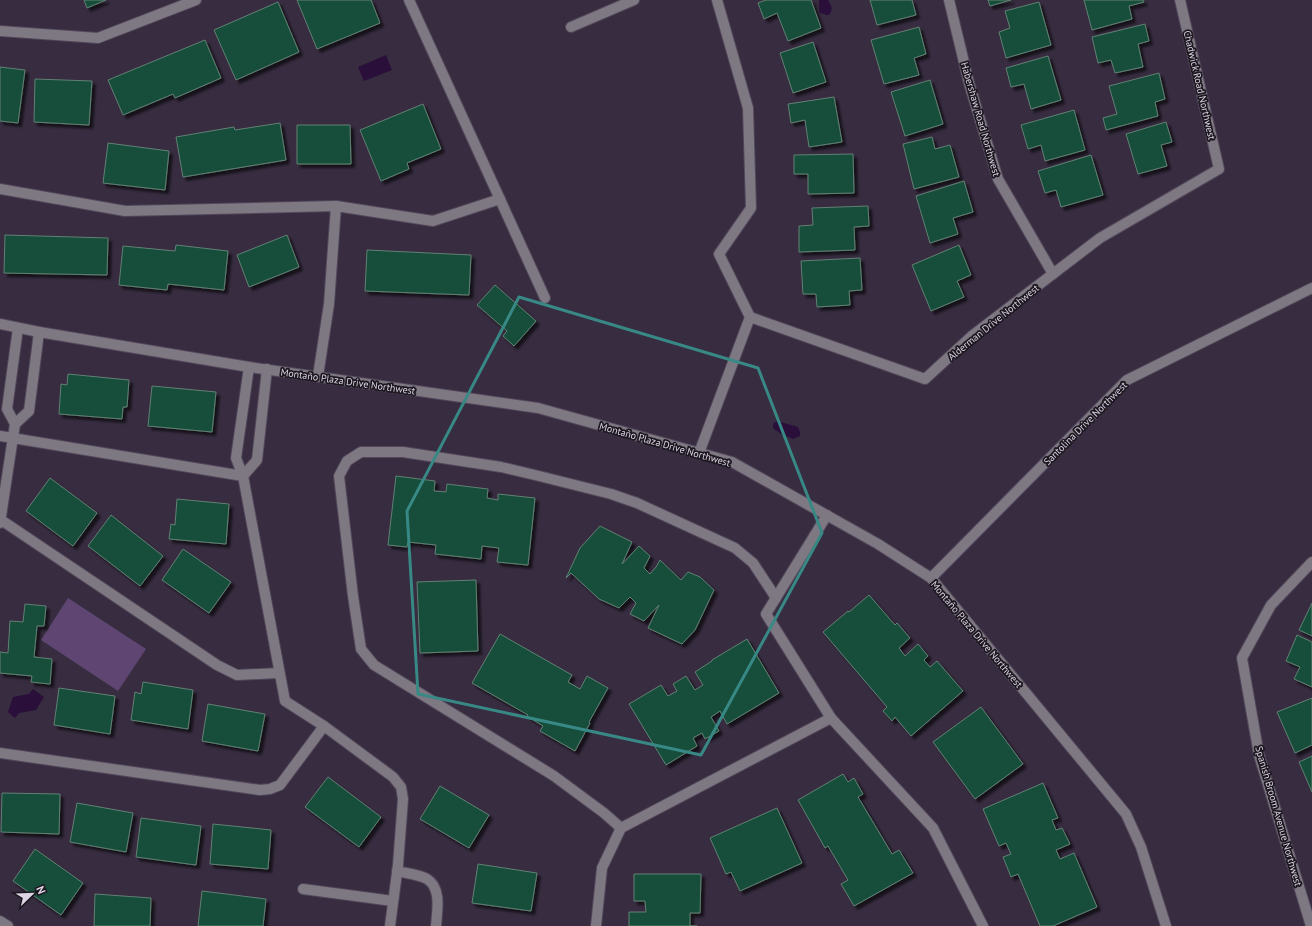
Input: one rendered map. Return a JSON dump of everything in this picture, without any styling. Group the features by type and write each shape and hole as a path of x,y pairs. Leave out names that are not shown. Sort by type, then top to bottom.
{"street":[{"path":"0,31 98,38 196,0"},
{"path":"409,0 545,298"},
{"path":"571,27 634,0"},
{"path":"699,453 750,317 719,254 751,208 748,108 717,0"},
{"name":"Habershaw Road Northwest","path":"949,0 969,83 998,179 1053,274"},
{"name":"Chadwick Road Northwest","path":"1180,0 1219,169"},
{"name":"Alderman Drive Northwest","path":"750,317 924,379 973,335 1100,238 1219,169"},
{"path":"0,189 125,211 336,206 433,221 500,199"},
{"path":"318,376 329,304 336,206"},
{"name":"Santolina Drive Northwest","path":"931,578 1127,380 1312,288"},
{"name":"Montaño Plaza Drive Northwest","path":"0,324 39,332 267,369 538,408 732,462 878,544 931,578 1126,814 1141,846 1166,926"},
{"path":"0,523 15,424 7,409 18,328"},
{"path":"15,424 29,411 39,332"},
{"path":"249,366 236,458 244,476 285,701 324,726 394,777 401,786 402,799 397,871 390,926"},
{"path":"244,476 257,460 267,369"},
{"path":"0,436 244,476"},
{"path":"621,828 604,813 554,776 374,665 361,649 353,596 339,476 347,461 361,452 403,452 501,467 610,494 637,503 735,548 753,563 776,598"},
{"path":"827,516 766,614 831,718 933,828 983,926"},
{"path":"0,520 217,665 237,675 279,673"},
{"name":"Spanish Broom Avenue Northwest","path":"1311,926 1259,755 1242,658 1271,605 1312,562"},
{"path":"596,926 602,868 621,828 831,718"},
{"path":"0,753 260,790 270,789 280,785 324,726"},
{"path":"397,871 427,878 434,885 438,901 436,926"},
{"path":"303,889 393,901"},
{"path":"0,921 8,926"}],"highlighted area":[{"path":"519,297 758,368 822,533 701,755 418,694 407,511"}],"shaded area":[{"path":"819,0 828,0 832,9 829,15 820,13"},
{"path":"386,55 392,70 364,81 358,67"},
{"path":"777,421 798,427 800,436 793,439 781,434 773,428 774,423"},
{"path":"68,598 146,649 118,691 41,640"},
{"path":"33,689 44,697 36,710 19,713 15,718 8,712 13,697 29,694"}],"building":[{"path":"84,0 106,0 87,8"},
{"path":"297,0 371,0 380,23 317,49"},
{"path":"766,0 811,0 821,28 788,41 777,13 764,19 758,3"},
{"path":"870,0 912,0 916,15 877,25"},
{"path":"988,0 1011,0 990,6"},
{"path":"1084,0 1143,0 1144,2 1129,6 1132,19 1092,30"},
{"path":"278,2 299,52 236,80 214,30"},
{"path":"1039,2 1051,45 1006,58 999,32 1010,28 1005,11"},
{"path":"1145,24 1149,41 1138,44 1143,67 1115,73 1111,60 1098,63 1092,37"},
{"path":"919,27 926,54 914,58 919,75 884,84 871,40"},
{"path":"205,40 221,78 175,98 173,94 123,115 108,80"},
{"path":"813,42 826,82 793,93 780,53"},
{"path":"1048,56 1061,100 1031,109 1024,84 1011,87 1006,68"},
{"path":"0,67 25,70 18,123 0,121"},
{"path":"1159,73 1165,99 1155,102 1158,116 1106,130 1103,118 1117,114 1109,86"},
{"path":"35,79 92,81 89,125 34,122"},
{"path":"930,80 943,124 905,136 891,92"},
{"path":"834,97 842,142 809,147 805,120 791,123 788,104"},
{"path":"423,104 441,149 407,163 409,169 381,181 360,130"},
{"path":"1074,110 1085,150 1045,161 1041,145 1028,149 1021,125"},
{"path":"1166,122 1172,142 1161,145 1167,166 1138,174 1126,134"},
{"path":"280,123 286,160 183,177 176,137 234,127 235,130"},
{"path":"297,125 350,125 351,164 297,164"},
{"path":"932,137 935,149 950,145 959,177 914,189 903,144"},
{"path":"108,143 169,151 165,190 103,183"},
{"path":"853,154 854,193 808,194 808,174 794,174 794,155"},
{"path":"1091,155 1103,195 1061,207 1056,190 1045,193 1038,171"},
{"path":"964,181 973,212 953,218 958,234 930,243 916,196"},
{"path":"868,206 869,226 854,227 855,250 799,252 799,226 813,225 812,208"},
{"path":"5,235 108,238 107,275 4,273"},
{"path":"287,235 299,267 249,287 237,255"},
{"path":"176,245 228,251 224,290 168,284 167,290 119,285 123,246 175,251"},
{"path":"959,245 971,275 957,281 964,297 931,311 912,265"},
{"path":"367,250 471,255 469,295 365,291"},
{"path":"860,258 862,290 849,291 850,305 817,307 816,294 803,294 801,261"},
{"path":"495,285 536,321 514,346 503,336 507,331 477,305"},
{"path":"68,374 129,380 127,407 123,407 122,419 59,414 61,384 67,385"},
{"path":"152,386 216,392 212,432 148,426"},
{"path":"396,476 435,481 434,491 446,492 447,484 488,489 487,498 498,500 498,494 535,498 528,565 497,562 499,548 482,546 481,559 435,554 436,545 408,542 407,547 388,545"},
{"path":"50,478 97,513 73,546 26,511"},
{"path":"177,499 229,504 226,544 169,539 171,524 175,525"},
{"path":"111,515 163,556 140,586 88,546"},
{"path":"600,526 632,542 622,564 639,546 650,556 644,568 650,574 660,560 681,580 688,572 700,577 714,590 695,630 682,644 648,628 659,605 644,621 630,614 636,603 630,597 619,608 599,599 571,573 566,578 580,548"},
{"path":"183,549 231,582 209,613 162,580"},
{"path":"476,580 478,651 420,653 417,582"},
{"path":"869,595 895,625 897,623 910,638 899,648 905,656 918,644 928,656 924,660 930,667 937,661 963,691 911,736 895,717 892,721 883,711 887,707 823,632"},
{"path":"1312,603 1312,636 1299,630"},
{"path":"25,604 46,606 44,626 37,626 34,657 52,659 50,684 31,682 32,676 0,673 0,652 8,653 10,621 23,622"},
{"path":"500,634 572,675 568,682 580,689 587,676 608,688 575,751 540,731 543,726 527,716 528,715 472,683"},
{"path":"1297,635 1312,642 1312,687 1294,679 1300,667 1286,661"},
{"path":"747,639 779,693 727,724 720,711 711,717 719,731 705,739 702,733 693,738 697,746 666,765 629,704 661,685 668,696 677,691 673,684 686,676 695,690 703,685 695,672"},
{"path":"143,682 193,690 188,729 131,720 135,692 141,694"},
{"path":"59,688 115,696 110,734 54,725"},
{"path":"1312,698 1312,745 1295,753 1277,712"},
{"path":"208,704 265,714 258,751 202,741"},
{"path":"981,707 1023,764 975,799 933,742"},
{"path":"1312,756 1312,792 1299,762"},
{"path":"843,774 848,782 854,778 863,794 858,797 892,854 899,850 913,873 854,906 841,884 848,880 828,846 825,848 798,800"},
{"path":"328,777 381,817 359,847 305,807"},
{"path":"1043,783 1058,818 1052,820 1056,830 1062,828 1070,844 1056,850 1060,859 1074,853 1097,907 1053,926 1040,926 1018,874 1011,877 1003,857 1011,854 1006,843 999,846 983,809"},
{"path":"440,786 489,815 469,848 420,819"},
{"path":"2,793 60,794 59,834 1,832"},
{"path":"77,803 133,813 126,852 70,842"},
{"path":"777,808 802,863 740,891 731,872 726,874 710,838"},
{"path":"141,818 201,826 196,865 136,857"},
{"path":"213,824 271,830 268,869 210,864"},
{"path":"35,849 83,883 61,915 13,881"},
{"path":"478,864 537,873 531,911 472,903"},
{"path":"634,874 701,874 700,913 690,913 690,926 629,926 629,912 646,912 645,901 634,901"},
{"path":"202,891 266,899 263,926 198,926"},
{"path":"95,894 151,898 150,926 94,926"}]}
